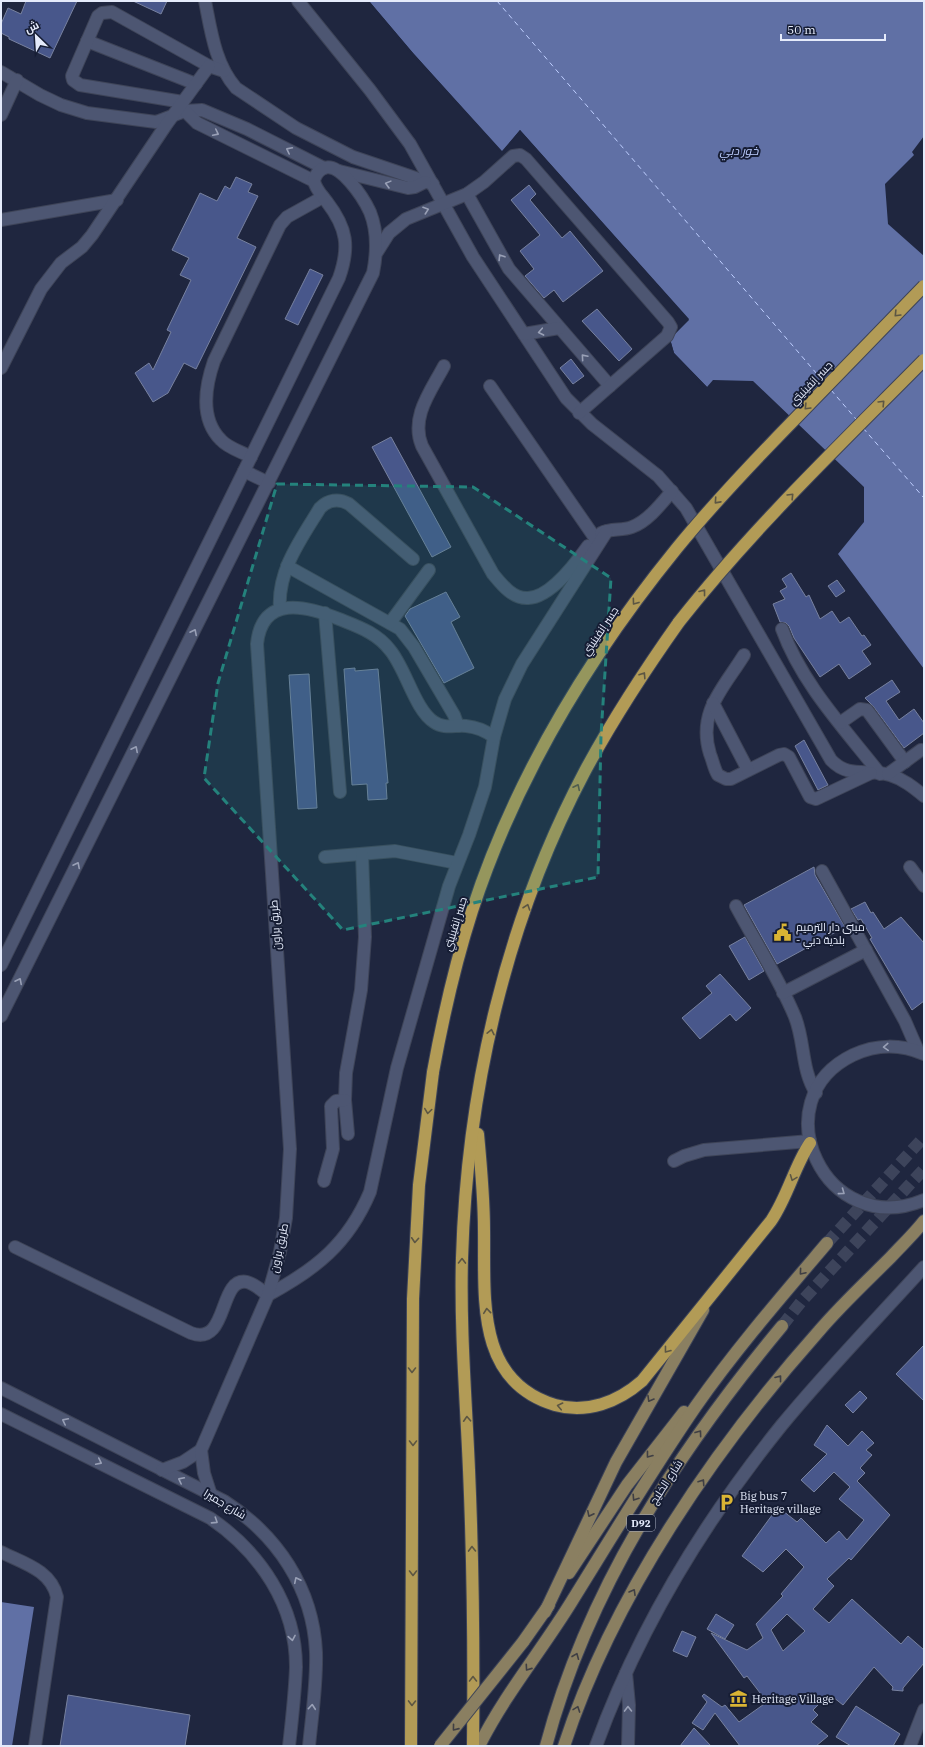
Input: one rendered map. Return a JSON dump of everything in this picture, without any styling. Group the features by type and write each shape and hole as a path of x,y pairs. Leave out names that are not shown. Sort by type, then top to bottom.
{"highway":[{"name":"جسر إنفينيتي","path":"411,1746 413,1291 419,1185 433,1072 441,1031 459,956 487,869 503,830 534,767 589,671 647,586 707,513 924,286"},
{"path":"472,1746 472,1547 462,1303 465,1210 476,1114 483,1070 503,982 533,890 549,848 584,774 628,696 679,622 736,553 924,360"},
{"path":"476,1114 482,1185 485,1286 490,1339 497,1357 506,1373 525,1391 547,1403 572,1408 597,1406 621,1397 642,1382 777,1211 800,1160 810,1142"}],"main road":[{"path":"564,1746 579,1703 612,1631 653,1556 703,1479 791,1362 845,1302 924,1221"},
{"name":"شارع الخليج","path":"440,1746 545,1612 597,1529 635,1474 676,1422 729,1362 827,1243"},
{"path":"545,1612 616,1462 654,1392 698,1320 712,1293"},
{"name":"شارع الخليج","path":"546,1746 574,1659 605,1589 625,1552 668,1479 695,1439 752,1362 782,1326"},
{"name":"شارع الخليج","path":"480,1746 498,1712 572,1601 660,1458 729,1362"}],"street":[{"path":"205,1 216,52 228,79 236,88 296,128 353,157 429,183"},
{"path":"298,1 391,116 410,144 429,183 444,204 473,257 555,383 579,413 644,464 672,491 697,526 760,640 831,760 845,771 880,774 911,785 924,796"},
{"path":"224,71 209,66 112,12 102,13 98,16 72,76 73,80 80,85 202,110 241,126 324,168"},
{"path":"87,41 196,84"},
{"path":"1,368 41,289 61,263 82,248 117,200 174,115 184,106 196,84 209,66"},
{"path":"1,72 17,80 40,95 61,105 87,113 156,122 174,115"},
{"path":"1,115 17,80"},
{"path":"184,106 197,123 314,181"},
{"path":"377,252 389,233 406,218 467,194 484,182 513,156 523,156 671,327 669,333 579,413"},
{"path":"1,965 339,278 345,259 346,238 339,219 315,186 314,181 315,176 324,168 331,167 348,179 360,195 370,213 375,230 377,252 373,273 365,292 1,1016"},
{"path":"338,171 404,187 414,187 429,183"},
{"path":"467,194 509,269 610,386"},
{"path":"251,458 222,441 213,430 206,414 208,379 214,361 280,225 287,217 323,197"},
{"path":"1,220 117,200"},
{"path":"524,334 559,328"},
{"path":"444,366 420,414 417,427 418,434 422,446 493,574 503,587 515,595 528,598 543,593 560,580 595,538 607,530 624,529 639,524 672,491"},
{"path":"490,386 595,538"},
{"path":"244,471 269,483"},
{"path":"413,559 349,504 333,500 320,508 287,566 280,590 280,609 298,606 325,613 371,632 381,640 398,660 428,717 441,725 476,728 494,737"},
{"path":"15,1248 196,1334 201,1335 212,1331 236,1284 240,1282 249,1282 268,1295 294,1281 326,1258 340,1243 362,1211 374,1180 397,1068 457,862 469,835 483,793 494,737 505,699 522,664 607,530"},
{"path":"287,566 390,623 408,638 454,715 458,726"},
{"path":"390,623 429,570"},
{"name":"طريق براون","path":"201,1450 268,1295 280,1252 286,1218 290,1149 257,644 258,635 266,619 280,609"},
{"path":"325,613 340,792"},
{"path":"782,629 788,645 804,675 880,774"},
{"path":"744,655 713,703 706,728 707,744 716,771 722,778 731,779 779,755 784,754 789,758 810,797 816,799 880,774 905,762 921,750"},
{"path":"713,703 748,770"},
{"path":"840,723 860,709 867,710 905,762"},
{"path":"325,857 404,852 457,862"},
{"path":"348,1134 345,1100 348,1062 361,990 365,937 362,854"},
{"path":"910,867 924,886"},
{"path":"822,870 921,1053"},
{"path":"736,906 783,993 795,1019 805,1069 816,1093"},
{"path":"783,993 866,950"},
{"path":"921,1053 907,1048 889,1046 859,1052 848,1057 829,1073 816,1093 809,1116 810,1142 813,1155 825,1176 833,1185 853,1200 871,1206 889,1208 914,1204 924,1200"},
{"path":"324,1181 333,1149 331,1106 336,1101 345,1100"},
{"path":"674,1161 689,1154 704,1150 810,1142"},
{"path":"596,1746 626,1672 650,1622 716,1514 759,1454 804,1398 924,1267"},
{"name":"شارع جميرا","path":"1,1388 240,1511 267,1535 289,1565 305,1598 314,1633 316,1670 309,1746"},
{"name":"شارع جميرا","path":"1,1414 200,1512 225,1528 251,1552 262,1566 280,1597 291,1631 296,1666 289,1746"},
{"path":"162,1470 183,1462 201,1450 204,1473 211,1495"},
{"path":"1,1552 46,1576 55,1589 57,1597 35,1746"},
{"path":"626,1672 628,1746"},
{"path":"910,1746 924,1710"}],"highlighted area":[{"path":"277,484 473,487 611,578 601,735 598,877 343,930 204,778 218,683"}],"water":[{"name":"خور دبي","path":"369,1 924,1 924,136 912,152 914,155 885,184 888,224 924,256 924,669 838,554 864,522 864,487 753,381 713,380 707,387 674,353 670,339 689,319 520,130 502,152 413,53"},
{"path":"1,1602 34,1607 12,1746 1,1746"}],"pier":[{"path":"367,1 369,1 413,53 502,151 520,130 689,320 670,339 674,353 707,387 705,389 673,354 668,339 686,320 520,133 503,153 501,153 411,54"}],"building":[{"path":"26,1 77,1 50,58 9,39 9,37 1,33 1,24 8,8 21,14"},
{"path":"133,1 167,1 161,14"},
{"path":"236,177 252,184 248,192 258,196 237,238 256,247 196,369 184,363 168,393 153,402 135,373 149,363 153,370 171,332 167,330 191,280 180,275 189,258 172,250 200,193 217,201 225,186 230,189"},
{"path":"529,185 536,194 530,200 562,238 570,231 603,271 563,302 554,290 544,298 525,276 534,269 520,251 540,235 511,200"},
{"path":"310,269 323,275 298,325 285,319"},
{"path":"597,309 632,349 619,361 582,321"},
{"path":"571,359 584,376 573,384 560,368"},
{"path":"391,437 451,547 432,557 372,447"},
{"path":"791,573 806,597 809,595 820,619 832,611 840,623 849,617 862,636 864,635 871,645 862,651 871,664 849,679 839,664 820,677 794,638 789,626 786,623 780,622 773,604 785,599 780,591 787,587 782,579"},
{"path":"837,580 845,591 836,597 828,586"},
{"path":"446,592 460,617 451,622 474,668 444,683 405,616 410,609"},
{"path":"355,668 355,671 378,669 388,783 386,783 387,799 368,800 367,784 352,785 344,669"},
{"path":"309,674 317,808 298,809 289,675"},
{"path":"892,680 900,692 886,701 899,720 914,709 924,723 924,733 904,748 873,706 865,698"},
{"path":"804,740 828,785 818,790 795,746"},
{"path":"814,867 815,875 845,927 777,964 744,905"},
{"path":"865,902 871,913 873,912 884,929 901,917 924,943 924,1001 912,1010 870,939 872,938 861,919 858,920 851,909"},
{"path":"745,937 764,971 749,980 729,946"},
{"path":"720,974 751,1008 736,1021 730,1014 700,1039 682,1018 712,993 706,986"},
{"path":"924,1345 924,1401 896,1374"},
{"path":"860,1391 867,1398 853,1413 845,1405"},
{"path":"827,1425 848,1446 862,1431 874,1443 866,1450 872,1455 860,1468 865,1473 857,1481 890,1515 851,1560 849,1558 827,1579 834,1586 813,1609 829,1623 852,1599 901,1644 908,1636 924,1650 924,1663 903,1688 903,1691 892,1690 893,1687 874,1667 843,1705 833,1697 831,1699 827,1696 813,1710 818,1715 811,1722 828,1736 816,1746 740,1746 715,1713 703,1730 692,1723 707,1702 702,1696 704,1694 722,1707 725,1705 739,1722 767,1702 747,1676 744,1678 711,1633 747,1650 763,1638 756,1624 783,1596 781,1594 804,1567 786,1549 763,1572 742,1556 778,1507 797,1522 801,1518 826,1543 839,1531 847,1540 864,1520 839,1499 850,1487 834,1472 814,1492 801,1480 827,1454 814,1445","holes":["787,1614 805,1631 783,1651 771,1630"]},
{"path":"716,1614 734,1625 725,1639 707,1629"},
{"path":"682,1631 696,1637 687,1657 673,1651"},
{"path":"68,1695 190,1715 185,1746 60,1746"},
{"path":"856,1706 900,1734 893,1746 851,1746 836,1737"},
{"path":"694,1728 711,1746 680,1746"}],"ferry route":[{"path":"497,1 823,381"},
{"path":"831,390 856,419"},
{"path":"863,428 924,498"}],"tunnel":[{"path":"827,1243 924,1137"},
{"path":"782,1326 801,1302 924,1169"}],"place":[{"name":"مبنى دار الترميم - بلدية دبي","path":"783,933"},
{"name":"Big bus 7 Heritage village","path":"727,1502"},
{"name":"Heritage Village","path":"739,1699"}]}
